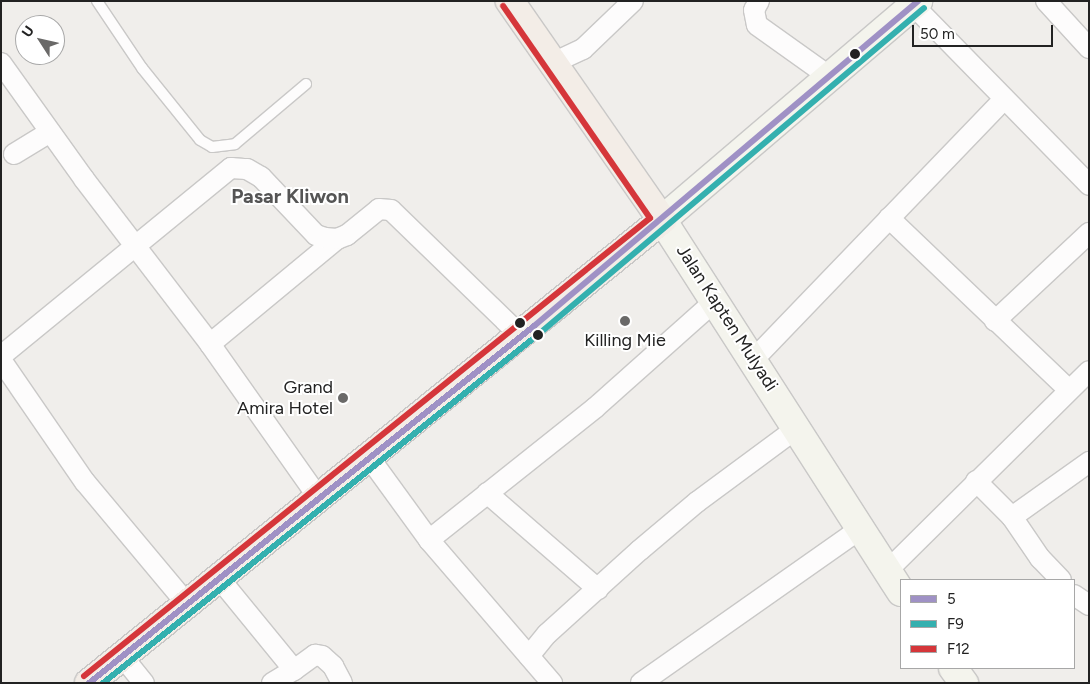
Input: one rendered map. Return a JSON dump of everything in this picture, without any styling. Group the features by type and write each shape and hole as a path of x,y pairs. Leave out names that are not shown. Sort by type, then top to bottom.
{"main road":[{"name":"Jalan Kapten Mulyadi","path":"510,1 555,62 716,300 859,530 894,581"},
{"path":"89,683 368,456 521,336 662,220 916,3"},
{"path":"954,669 964,683"}],"street":[{"path":"555,62 589,45 633,1"},
{"path":"759,1 754,10 757,25 830,77"},
{"path":"1046,1 1089,48"},
{"path":"916,3 1004,99 1089,185"},
{"path":"1,63 50,132 210,344 318,497"},
{"path":"754,359 1004,99"},
{"path":"14,154 50,132"},
{"path":"1,356 135,244 231,168 247,169 261,177 316,235 337,239"},
{"path":"210,344 337,239 379,209 391,210 521,336"},
{"path":"889,218 1069,390"},
{"path":"995,321 1089,234"},
{"path":"429,540 596,407 716,300"},
{"path":"1,360 85,482 186,604"},
{"path":"894,581 976,481 1089,371"},
{"path":"529,656 548,634 696,502 797,428"},
{"path":"368,456 429,540 552,683"},
{"path":"1012,517 1089,462"},
{"path":"976,481 1012,517 1060,579"},
{"path":"487,493 598,589"},
{"path":"642,683 859,530"},
{"path":"218,577 294,670"},
{"path":"1075,595 1089,604"},
{"path":"272,683 314,655 322,656 334,666 342,683"},
{"path":"122,656 144,683"}],"lane":[{"path":"97,1 142,68 200,140 212,146 235,144 306,84"}],"transit line":[{"name":"5","path":"89,683 534,326 918,1"},
{"name":"F12","path":"84,676 650,218 503,6"},
{"name":"F9","path":"103,683 540,333 924,8"}],"place":[{"name":"Killing Mie","path":"625,321"},
{"name":"Grand Amira Hotel","path":"343,398"}],"district":[{"name":"Pasar Kliwon","path":"290,196"}]}
